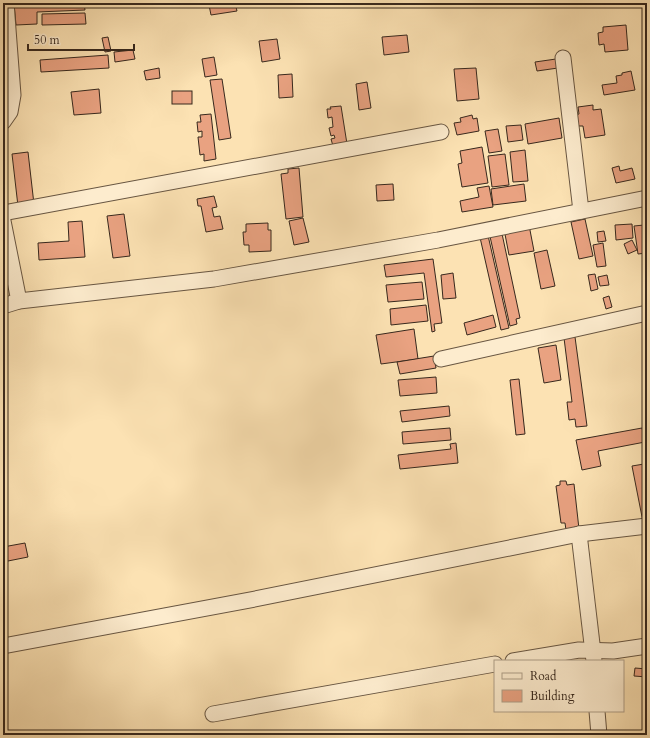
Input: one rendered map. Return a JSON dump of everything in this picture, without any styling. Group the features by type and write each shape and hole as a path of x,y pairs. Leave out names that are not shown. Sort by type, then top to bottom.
{"street":[{"path":"3,122 10,112 12,95 6,3"},
{"path":"563,58 581,211"},
{"path":"3,213 441,132"},
{"path":"3,306 19,301 214,279 438,240 647,198"},
{"path":"3,221 19,301"},
{"path":"441,359 647,313"},
{"path":"3,646 579,534 647,526"},
{"path":"579,534 593,656"},
{"path":"519,660 563,652 593,656 613,651 647,646"},
{"path":"213,714 494,664"},
{"path":"598,712 599,735"}],"building":[{"path":"14,3 84,3 85,10 37,12 37,24 16,25"},
{"path":"235,3 237,11 211,15 209,5"},
{"path":"85,13 86,24 42,25 42,14"},
{"path":"626,25 628,50 605,52 604,44 599,45 598,33 603,32 603,27"},
{"path":"407,35 409,52 384,55 382,37"},
{"path":"108,37 111,51 105,52 102,38"},
{"path":"277,39 280,59 262,62 259,41"},
{"path":"133,50 135,59 115,62 114,52"},
{"path":"108,55 109,68 41,72 40,60"},
{"path":"214,57 217,75 205,77 202,59"},
{"path":"556,59 558,68 537,71 535,62"},
{"path":"159,68 160,78 146,80 144,71"},
{"path":"476,68 479,99 457,101 454,69"},
{"path":"631,71 635,90 604,95 602,85 617,83 616,76"},
{"path":"292,74 293,97 279,98 278,75"},
{"path":"222,79 231,138 219,140 210,80"},
{"path":"367,82 371,108 359,110 356,84"},
{"path":"99,89 101,113 74,115 71,92"},
{"path":"172,91 192,91 192,104 172,104"},
{"path":"593,105 593,110 601,109 605,135 585,138 583,126 578,126 576,115 579,114 578,107"},
{"path":"341,106 347,144 333,146 331,139 335,138 334,135 331,136 329,128 333,127 332,117 328,118 327,109 331,109 330,107"},
{"path":"211,114 216,159 204,161 204,154 200,155 198,137 202,137 202,131 198,132 197,122 201,122 200,115"},
{"path":"472,115 473,119 477,118 479,131 457,135 454,123 461,122 460,118"},
{"path":"559,118 562,138 528,144 525,124"},
{"path":"521,125 523,140 508,142 506,126"},
{"path":"498,129 502,151 489,153 485,131"},
{"path":"482,147 488,183 462,187 458,164 462,163 460,151"},
{"path":"525,150 528,181 513,182 510,152"},
{"path":"28,152 35,213 19,215 12,154"},
{"path":"505,154 509,185 492,187 488,156"},
{"path":"619,166 620,171 632,168 635,179 616,183 612,168"},
{"path":"299,168 303,217 286,219 281,174 288,173 288,169"},
{"path":"393,184 394,200 377,201 376,185"},
{"path":"524,184 526,201 493,205 491,189"},
{"path":"489,186 493,207 462,212 460,201 479,197 477,188"},
{"path":"214,196 217,207 212,208 214,217 220,216 223,229 206,232 201,206 198,206 197,199"},
{"path":"647,204 647,223 643,205"},
{"path":"124,214 130,256 113,258 107,216"},
{"path":"303,218 309,242 294,245 289,221"},
{"path":"585,219 593,256 579,259 571,222"},
{"path":"82,221 85,257 39,260 38,243 69,241 68,222"},
{"path":"268,223 268,230 271,230 271,251 249,252 249,245 244,245 243,232 246,232 246,224"},
{"path":"632,224 633,238 616,240 615,225"},
{"path":"529,225 534,251 509,255 504,229"},
{"path":"644,225 647,253 638,254 634,226"},
{"path":"501,229 520,318 516,319 517,324 510,326 489,232"},
{"path":"487,231 509,328 501,330 479,233"},
{"path":"604,231 606,241 598,242 597,232"},
{"path":"632,240 637,250 628,254 624,244"},
{"path":"603,243 606,266 597,267 593,245"},
{"path":"547,250 555,286 541,289 534,253"},
{"path":"433,259 442,323 434,324 435,331 432,332 424,273 386,277 384,265"},
{"path":"453,273 456,298 443,299 441,275"},
{"path":"595,274 598,289 591,291 588,275"},
{"path":"607,275 609,285 600,286 598,277"},
{"path":"422,282 424,299 388,302 386,285"},
{"path":"609,296 612,307 606,309 603,298"},
{"path":"426,305 428,321 391,325 390,309"},
{"path":"493,315 496,327 467,335 464,323"},
{"path":"414,329 418,359 381,364 376,335"},
{"path":"575,337 587,426 576,427 575,419 569,420 567,402 572,402 564,338"},
{"path":"556,345 561,380 544,383 538,348"},
{"path":"434,356 436,368 400,374 397,362"},
{"path":"436,377 437,393 400,396 398,380"},
{"path":"519,379 525,434 516,435 510,380"},
{"path":"449,406 450,416 402,422 400,411"},
{"path":"450,428 451,440 403,444 402,432"},
{"path":"642,428 645,442 598,451 601,466 582,470 576,440"},
{"path":"456,443 458,463 400,469 398,455 451,449 450,444"},
{"path":"644,464 647,479 647,526 644,527 632,466"},
{"path":"560,481 566,481 567,485 574,484 579,529 566,530 565,523 561,523 556,486 560,485"},
{"path":"25,543 28,557 3,562 3,547"},
{"path":"635,668 647,669 647,677 634,676"}]}
